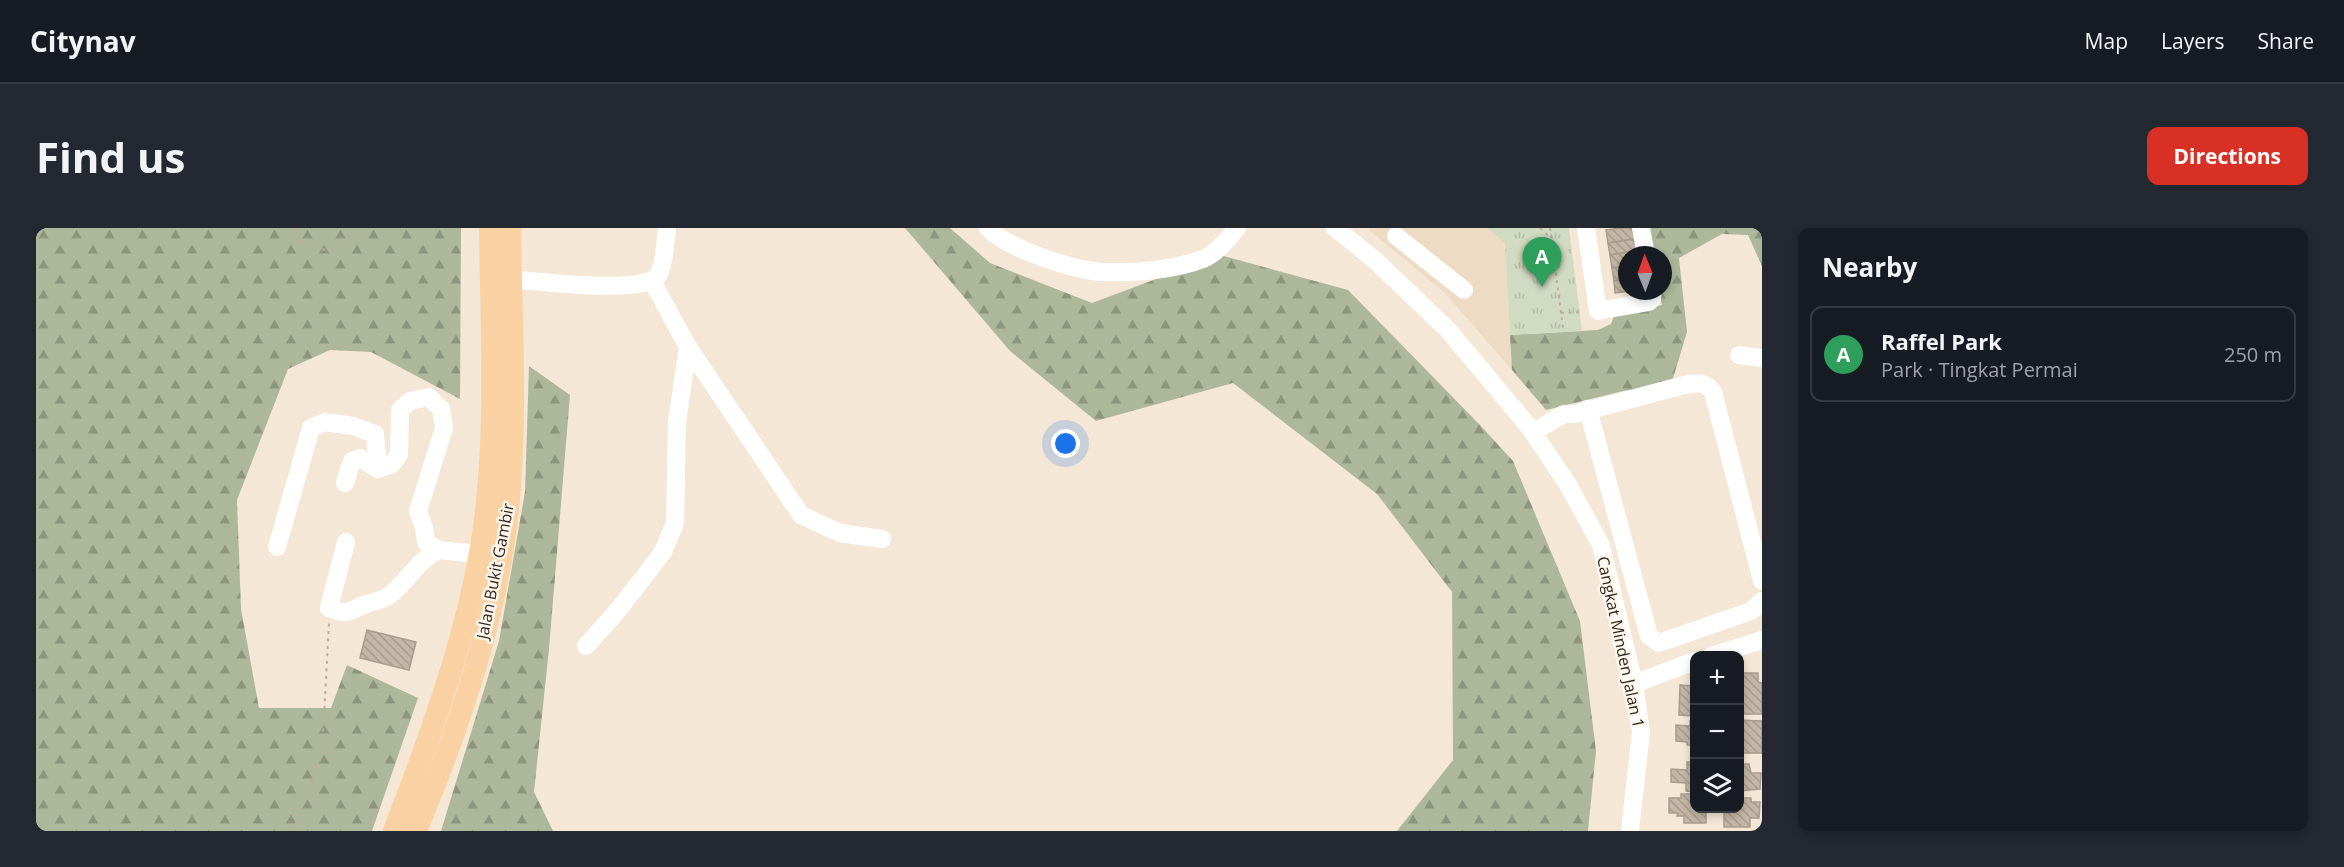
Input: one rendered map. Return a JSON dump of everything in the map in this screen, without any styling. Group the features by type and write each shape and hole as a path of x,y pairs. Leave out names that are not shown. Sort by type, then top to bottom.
{"main road":[{"name":"Jalan Bukit Gambir","path":"394,831 442,699 462,629 479,554 489,476 492,410 490,228"},
{"name":"Jalan Bukit Gambir","path":"416,831 445,761 470,687 483,641 501,557 509,501 513,424 510,228"}],"street":[{"path":"511,279 596,286 644,284 652,281 659,274 667,228"},
{"path":"988,228 994,235 1036,256 1101,272 1158,269 1206,258 1237,228"},
{"name":"Cangkat Minden Jalan 1","path":"1335,228 1376,261 1449,331 1536,437 1566,483 1601,545 1634,684 1641,732 1630,831"},
{"path":"1586,228 1593,311 1651,300"},
{"path":"1641,228 1644,246"},
{"path":"1376,261 1399,232 1464,290"},
{"path":"652,281 688,347 801,514 840,533 882,538"},
{"path":"586,646 620,609 663,552 675,524 677,422 688,347"},
{"path":"1739,355 1762,358"},
{"path":"1536,437 1564,414 1684,385 1702,383 1708,386 1713,392 1762,581"},
{"path":"378,469 392,464 399,454 400,410 410,401 429,397 441,410 444,428 418,511 426,542 438,550 479,554"},
{"path":"1581,411 1649,636 1659,643 1751,611 1762,601"},
{"path":"277,547 311,428 325,422 353,426 375,435 378,469"},
{"path":"345,483 352,460 360,458 378,469"},
{"path":"346,542 329,608 338,612 351,612 362,605 383,599 391,594 418,564 438,550"},
{"path":"1727,651 1762,640"},
{"path":"1634,684 1690,662"}],"path":[{"path":"294,228 302,242 323,250 339,248 349,243 356,232 355,228"},
{"path":"1540,228 1551,238"},
{"path":"1550,228 1563,328"},
{"path":"1561,314 1593,311"},
{"path":"293,831 322,754 329,608"}],"shaded area":[{"path":"1371,228 1487,228 1505,243 1512,370 1444,292 1369,230"}],"green space":[{"path":"36,228 461,228 460,399 371,352 330,350 288,369 237,500 241,609 259,708 331,708 347,665 418,698 372,831 36,831"},
{"path":"905,228 950,228 990,263 1092,303 1220,255 1348,290 1513,461 1580,621 1596,751 1588,831 1397,831 1453,760 1452,592 1377,494 1233,383 1096,421 1010,351"},
{"path":"1487,228 1569,228 1582,331 1510,335 1505,243"},
{"path":"1647,228 1762,228 1762,266 1748,235 1722,234 1679,258 1687,332 1671,385 1623,391 1546,410 1512,370 1510,335 1598,330 1611,324 1614,316 1662,305 1661,300 1672,300 1672,246 1651,246"},
{"path":"529,366 570,395 549,649 534,792 553,831 441,831 499,641 525,492"}],"building":[{"path":"1633,228 1635,239 1608,243 1606,230"},
{"path":"1635,239 1636,246 1618,246 1618,254 1610,255 1608,243"},
{"path":"1618,254 1618,267 1612,268 1610,255"},
{"path":"1618,267 1618,280 1614,281 1612,268"},
{"path":"1618,280 1618,293 1615,293 1614,281"},
{"path":"367,630 416,642 409,670 360,658"},
{"path":"1744,673 1758,673 1758,682 1762,683 1762,714 1744,714"},
{"path":"1680,685 1690,686 1690,716 1679,715"},
{"path":"1744,720 1762,721 1762,753 1744,753"},
{"path":"1676,725 1690,726 1690,745 1687,745 1687,742 1676,741"},
{"path":"1687,762 1690,762 1690,792 1686,791 1686,783 1671,782 1671,769 1687,770"},
{"path":"1744,764 1749,764 1751,773 1761,773 1760,789 1744,791"},
{"path":"1681,794 1690,794 1690,813 1706,813 1706,823 1684,823 1684,816 1669,813 1669,798 1681,798"},
{"path":"1744,798 1751,798 1751,802 1760,802 1759,818 1750,818 1750,827 1724,827 1724,813 1744,813"}],"place":[{"name":"Raffel Park","path":"1542,287"}]}
